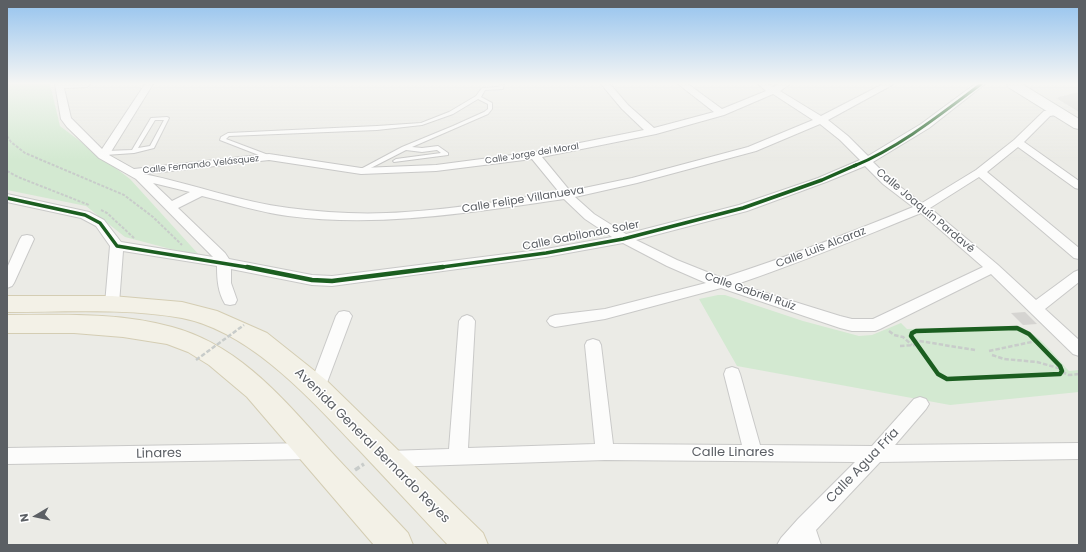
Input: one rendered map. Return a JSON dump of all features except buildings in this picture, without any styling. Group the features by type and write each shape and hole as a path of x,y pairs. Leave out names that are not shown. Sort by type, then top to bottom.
{"main road":[{"path":"1054,110 1079,125"},
{"path":"7,304 104,314 173,336 216,356 239,373 277,409 338,482 396,545"},
{"name":"Avenida General Bernardo Reyes","path":"104,314 143,306 182,310 209,317 258,340 272,349 317,388 471,545"},
{"path":"7,324 104,314"}],"street":[{"path":"65,110 68,122 104,155 136,175 218,253 224,263 224,283 230,300"},
{"path":"104,155 133,110"},
{"path":"628,110 652,132"},
{"path":"717,110 721,113"},
{"name":"Calle Jorge del Moral","path":"269,157 361,171 418,170 535,155 652,132 729,110"},
{"name":"Calle Joaquín Pardavé","path":"804,110 821,120 844,138 887,182 922,208 993,268 1079,350"},
{"name":"Calle Felipe Villanueva","path":"136,175 200,192 289,212 368,216 403,216 437,213 566,195 633,181 752,149 821,120 841,110"},
{"name":"Calle Gabilondo Soler","path":"117,246 224,263 307,279 332,281 546,253 624,239 743,208 775,198 867,161 925,126 947,110"},
{"name":"Calle Luis Alcaraz","path":"555,321 605,314 720,284 828,247 922,208 980,172 1018,142 1047,113 1058,112"},
{"path":"1018,142 1079,186"},
{"name":"Calle Gabriel Ruíz","path":"535,155 566,195 582,211 624,239 670,262 720,284 840,322 862,326 875,325 993,268"},
{"name":"Calle Fernando Velásquez","path":"136,175 269,157"},
{"path":"980,172 1079,255"},
{"path":"170,207 200,192"},
{"path":"7,198 85,215 100,223 117,246 104,314"},
{"path":"7,283 27,240"},
{"path":"1036,308 1079,275"},
{"path":"317,388 344,316"},
{"path":"458,456 467,322"},
{"path":"593,345 605,452"},
{"path":"732,374 753,453"},
{"name":"Calle Agua Fría","path":"788,545 808,535 920,404"},
{"name":"Calle Linares","path":"384,456 458,456 605,452 876,454 1079,451"},
{"name":"Linares","path":"7,456 312,452"}],"lane":[{"path":"269,157 223,140 223,138 228,135 378,128 422,124 446,116 457,110"},
{"path":"361,171 381,158 486,113 489,110"},
{"path":"104,155 134,150 152,147 167,118 153,119 134,150"},
{"path":"396,161 446,154 438,148 422,150 404,148"}],"path":[{"path":"7,136 11,142 25,153 124,195 153,217 196,259"},
{"path":"196,360 244,324"},
{"path":"892,334 902,337 920,350"},
{"path":"912,335 914,345"},
{"path":"989,351 1034,339 1041,346"},
{"path":"913,340 975,350"},
{"path":"900,346 914,345"},
{"path":"992,355 1008,360 1037,362 1069,375 1079,374"},
{"path":"1055,361 1060,372"},
{"path":"338,482 384,456"}],"green space":[{"path":"7,110 56,110 60,126 130,179 201,257 125,237 86,206 7,190"},
{"path":"725,295 803,321 859,336 872,335 901,323 907,329 1017,326 1025,329 1039,339 1069,371 1079,370 1079,392 950,405 737,366 699,299"}],"cycle path":[{"path":"7,198 85,215 100,223 117,246 224,263 312,280 332,281 546,253 623,239 743,208 822,180 867,161 925,126 947,110"},
{"path":"1017,328 1029,334 1060,366 1062,371 1060,374 947,379 938,374 911,336 912,333 916,331 1017,328"}]}
